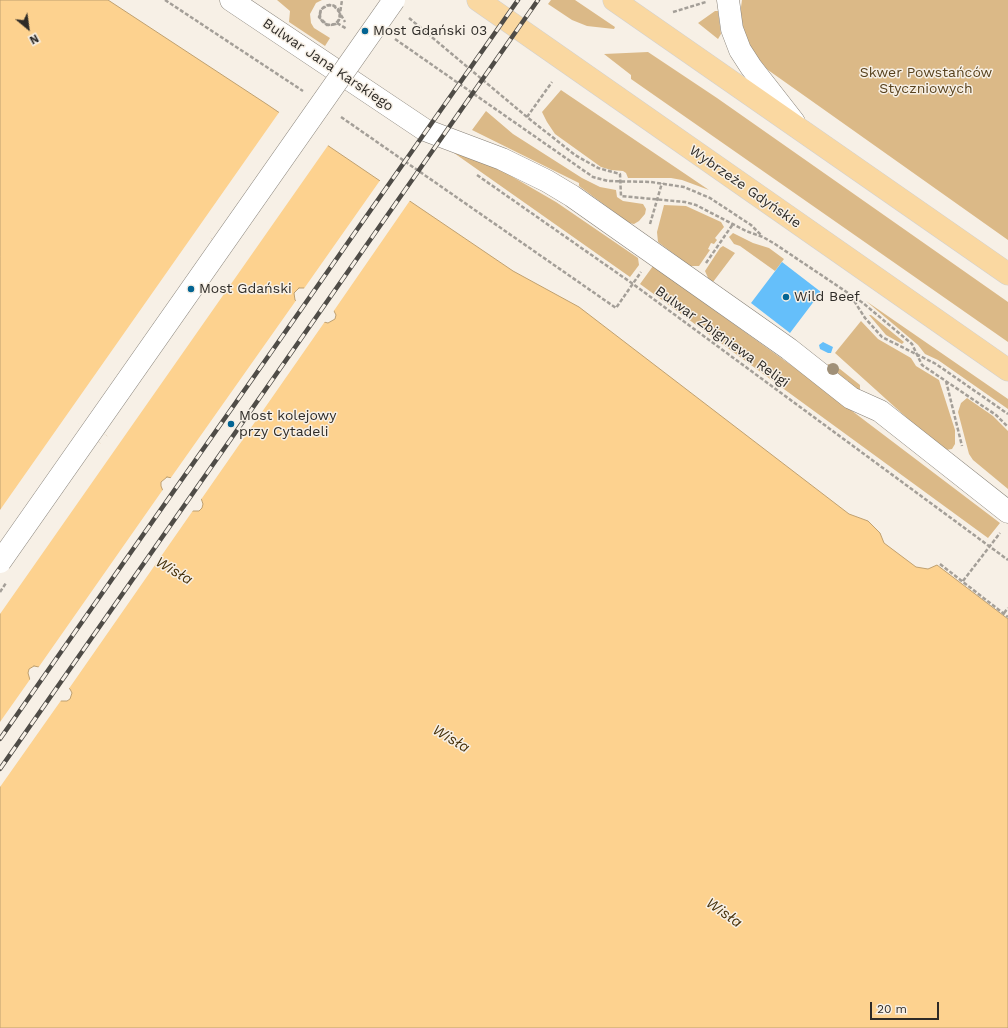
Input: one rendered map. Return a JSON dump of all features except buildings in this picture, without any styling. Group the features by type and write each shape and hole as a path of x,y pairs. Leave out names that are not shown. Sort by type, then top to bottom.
{"main road":[{"path":"614,0 1008,274"},
{"name":"Wybrzeże Gdyńskie","path":"480,1 1008,370"}],"street":[{"name":"Bulwar Jana Karskiego","path":"231,0 425,130 502,159 547,180 572,196 789,349 851,398 880,411 971,482 1006,520"},
{"path":"728,0 732,29 740,50 751,67 797,127"},
{"path":"0,562 400,8"}],"path":[{"path":"165,0 310,95"},
{"path":"338,21 342,0"},
{"path":"668,8 674,13 700,5 710,0"},
{"path":"320,20 319,15 321,9 330,5 336,8 339,12 340,19 328,26 320,20 319,14 321,9 326,6 332,5 338,9 345,22"},
{"path":"400,8 527,117 575,155 598,168 620,174 621,196 685,202 696,205 746,232 763,237"},
{"path":"338,21 348,30"},
{"path":"390,35 582,170 600,180 621,183 662,184 684,187 710,198 751,225 763,237 851,296 900,333 912,344 922,365 996,415 1008,427"},
{"path":"527,117 552,82"},
{"path":"335,113 616,308 633,284"},
{"name":"Bulwar Zbigniewa Religi","path":"471,171 633,284 1008,560"},
{"path":"640,244 649,228 659,199 662,184"},
{"path":"693,281 733,224"},
{"path":"851,296 865,318 882,337 917,356 936,364 1008,414"},
{"path":"946,380 971,482"},
{"path":"963,581 990,546 1006,520"},
{"path":"940,564 1008,616"},
{"path":"1004,613 1008,608"}],"green space":[{"path":"277,0 322,0 316,3 310,14 311,23 314,28 330,38 325,46 289,22 290,11"},
{"path":"551,0 575,0 615,27 614,29 587,26 572,20 548,4"},
{"name":"Skwer Powstańców Styczniowych","path":"742,0 1008,0 1008,240 768,70 753,53 743,37 740,14"},
{"path":"715,11 718,11 721,34 718,39 698,23"},
{"path":"648,52 717,98 1008,302 1008,342 631,79 631,75 604,54"},
{"path":"561,90 709,190 682,180 671,178 628,178 626,173 623,171 601,167 555,134 547,122 542,112"},
{"path":"486,111 513,134 582,178 600,187 616,190 617,197 623,201 643,204 646,209 645,214 634,224 629,223 579,186 579,183 472,130"},
{"path":"457,151 499,169 556,202 638,258 639,265 630,277 454,153"},
{"path":"664,205 686,206 721,222 724,227 715,238 717,240 714,244 711,243 708,249 710,250 699,266 690,266 658,242 657,232"},
{"path":"733,233 753,243 769,248 784,259 775,271 740,246 734,244 729,237"},
{"path":"723,246 735,253 713,282 709,280 705,271 720,248"},
{"path":"653,266 802,373 1000,523 988,538 640,284"},
{"path":"866,301 1008,399 1008,409 938,360 925,354 918,345"},
{"path":"869,315 871,315 904,342 902,344 886,335"},
{"path":"861,321 878,339 911,358 916,366 939,380 955,430 955,444 952,449 946,450 927,436 835,353"},
{"path":"828,364 840,369 860,385 860,389 858,390 846,384 848,381 827,366"},
{"path":"967,398 993,416 1008,431 1008,489 973,460 969,454 958,412 961,403"}],"water":[{"name":"Wisła","path":"0,0 108,0 268,105 513,271 579,307 849,514 868,521 880,533 884,543 916,567 928,569 937,565 1008,619 1008,1028 0,1028","holes":["217,228 245,249 243,256 234,256 208,236 211,229","299,288 304,288 333,309 336,315 335,319 328,323 324,322 295,300 294,293","80,418 87,419 111,439 111,443 105,447 76,427","167,477 172,478 201,498 203,504 202,508 199,511 191,511 163,491 161,482","34,666 39,667 70,689 72,693 70,699 67,701 61,701 30,680 28,673 29,669"]}],"pier":[{"name":"Most Gdański","path":"280,111 329,144 0,614 0,510","holes":["217,230 243,250 241,255 235,254 211,238 210,232","82,420 86,421 107,436 109,443 105,445 100,443 80,429 78,424"]},
{"path":"381,179 411,199 333,312 303,290"},
{"path":"297,299 326,320 200,501 170,479"},
{"path":"164,488 194,509 68,690 38,668"},
{"path":"31,678 62,699 0,787 0,722"}],"tram line":[{"path":"0,553 387,0"},
{"path":"0,571 400,0"}],"railway":[{"path":"0,739 518,0"},
{"path":"0,769 538,0"}],"place":[{"name":"Most Gdański 03","path":"365,31"},
{"name":"Most Gdański","path":"191,289"},
{"name":"Wild Beef","path":"786,297"},
{"name":"Most kolejowy przy Cytadeli","path":"231,424"}]}
